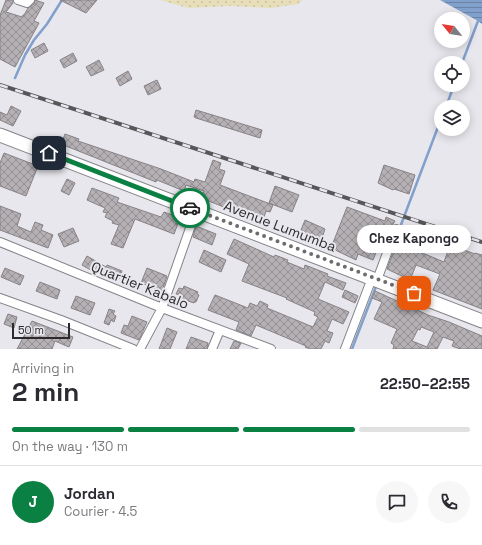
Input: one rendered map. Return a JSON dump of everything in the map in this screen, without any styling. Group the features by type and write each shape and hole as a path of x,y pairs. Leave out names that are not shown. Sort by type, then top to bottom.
{"highway":[{"name":"Avenue Lumumba","path":"0,134 196,211 482,320"}],"street":[{"path":"18,0 27,3 30,0"},
{"path":"140,349 162,308 196,211"},
{"path":"345,349 396,229"},
{"name":"Quartier Kabalo","path":"0,242 162,308 271,349"},
{"path":"0,298 61,320 133,349"},
{"path":"212,349 220,330"}],"sand":[{"path":"160,0 302,0 299,4 271,8 231,6 188,8"}],"water":[{"path":"440,0 482,0 482,24 470,17 470,12 462,12"}],"building":[{"path":"6,0 13,0 13,3 6,12 22,17 28,8 34,4 35,0 44,3 34,21 39,23 15,67 0,59 0,15"},
{"path":"60,0 97,0 86,13"},
{"path":"44,43 48,51 35,58 31,50"},
{"path":"73,53 77,61 64,68 60,60"},
{"path":"99,60 104,70 91,76 86,67"},
{"path":"128,71 132,79 120,86 116,78"},
{"path":"157,80 161,89 148,95 144,86"},
{"path":"11,106 21,111 13,126 0,120 0,112 7,115"},
{"path":"196,110 262,130 260,138 196,118 194,117"},
{"path":"65,134 79,139 78,141 161,169 194,182 195,179 205,182 213,160 221,163 219,169 225,171 220,185 273,205 270,212 266,211 264,217 259,217 231,205 229,209 201,198 204,191 186,185 184,191 157,180 156,182 61,144"},
{"path":"4,153 38,166 26,196 0,186 0,163"},
{"path":"384,165 415,175 409,194 394,189 393,190 378,183"},
{"path":"67,179 75,183 69,195 61,191"},
{"path":"275,186 299,195 292,212 269,203"},
{"path":"92,188 119,198 117,202 161,217 164,212 180,218 174,234 135,219 123,248 111,244 119,225 112,223 113,221 105,217 107,213 103,212 105,208 87,200"},
{"path":"0,206 21,214 17,226 31,232 35,222 43,225 41,230 53,235 48,248 0,230"},
{"path":"347,207 385,221 386,217 395,221 391,227 387,225 373,260 358,254 356,260 331,248"},
{"path":"305,220 325,229 321,241 313,238 314,236 301,230"},
{"path":"196,226 216,234 212,245 193,237"},
{"path":"401,226 426,237 420,252 444,262 450,245 482,255 482,309 433,290 440,274 416,265 410,280 387,269 401,231"},
{"path":"73,228 79,241 64,247 58,234"},
{"path":"291,228 299,232 296,237 288,233"},
{"path":"234,239 274,257 275,255 288,260 287,262 304,269 305,265 328,274 327,276 346,283 343,290 325,282 318,299 349,312 343,324 332,319 327,331 333,333 329,343 325,341 321,349 310,349 256,325 251,336 236,330 239,322 208,310 215,295 248,308 250,303 257,306 260,301 268,305 267,308 313,327 318,317 314,315 315,312 286,299 287,298 242,281 249,264 227,254"},
{"path":"204,250 226,260 221,272 199,262"},
{"path":"87,256 106,267 107,265 122,271 119,279 95,270 94,272 82,265"},
{"path":"5,268 24,276 20,285 1,277"},
{"path":"147,268 167,276 162,291 141,283"},
{"path":"40,282 60,290 57,299 36,291"},
{"path":"184,286 198,292 197,294 199,295 196,302 194,303 179,298 181,295 176,294 179,288 183,289"},
{"path":"345,290 358,296 355,303 342,297"},
{"path":"375,291 428,315 482,336 482,349 460,349 452,346 454,341 443,337 437,349 393,349 394,345 391,343 397,329 374,319 382,302 372,298","holes":["421,327 434,332 427,347 412,341 418,329 420,330"]},
{"path":"76,296 95,303 90,315 71,308"},
{"path":"109,309 115,311 113,314 116,316 114,322 111,320 109,325 104,323"},
{"path":"8,314 17,317 14,328 4,324"},
{"path":"132,316 147,322 139,340 121,333 124,325 128,326"},
{"path":"32,321 73,337 69,347 55,341 52,349 17,349"},
{"path":"167,328 177,332 170,349 159,349"},
{"path":"191,337 208,343 207,349 186,349"},
{"path":"234,341 241,343 238,349 230,349"}],"waterway":[{"path":"15,78 25,55 34,40 47,24 62,0"},
{"path":"465,56 478,21"},
{"path":"449,100 451,92"},
{"path":"399,230 435,136"},
{"path":"352,349 377,284"}],"railway":[{"path":"0,85 482,242"}],"way so far":[{"path":"190,208 414,293"}],"place":[{"name":"Chez Kapongo","path":"414,293"}],"route":[{"path":"49,153 135,188 190,208"}]}
